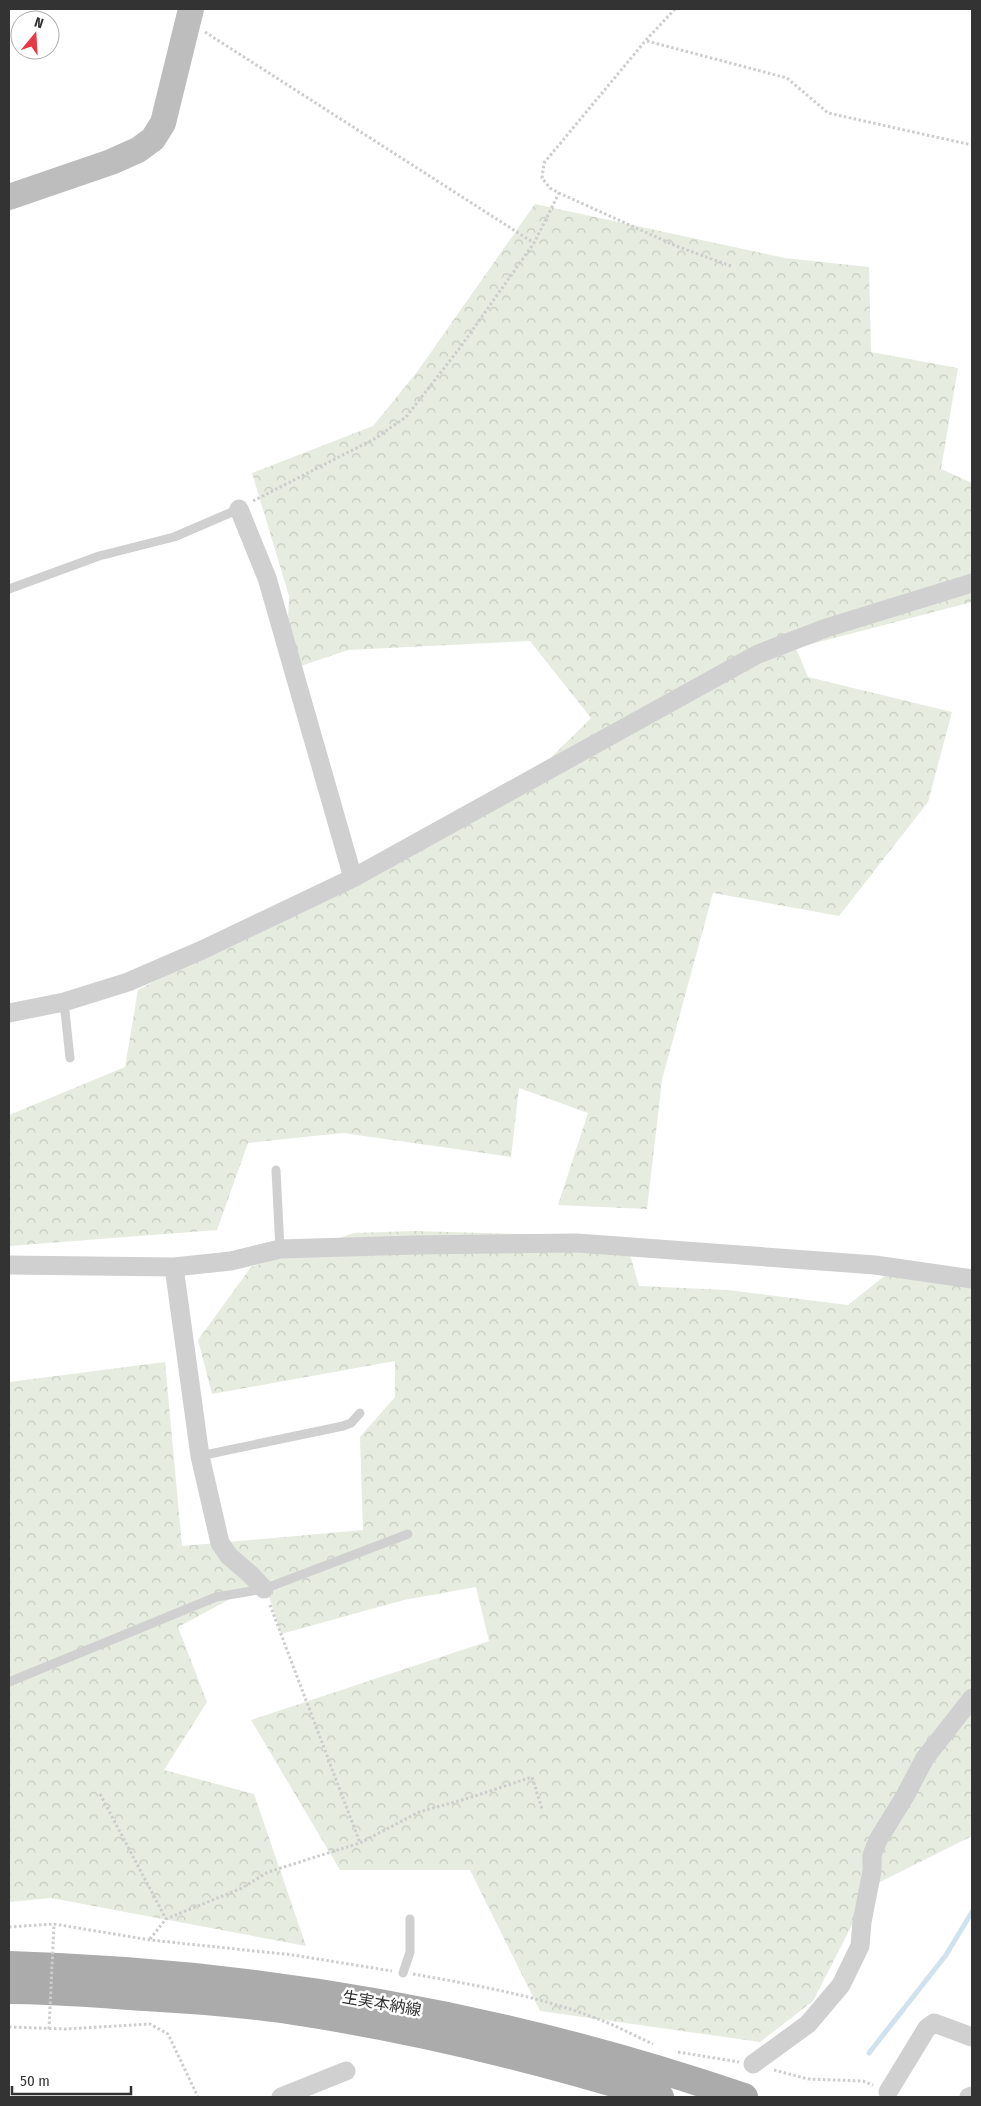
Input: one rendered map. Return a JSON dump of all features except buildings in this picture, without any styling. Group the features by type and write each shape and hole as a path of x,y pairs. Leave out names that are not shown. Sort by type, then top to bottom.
{"main road":[{"name":"生実本納線","path":"9,1965 154,1972 219,1978 306,1989 399,2005 505,2027 577,2046 697,2081 744,2097"},
{"name":"生実本納線","path":"9,1990 49,1990 196,2000 305,2012 410,2031 494,2050 660,2097"}],"street":[{"path":"9,197 111,162 138,150 153,138 164,123 189,15"},
{"path":"239,509 267,578 353,878"},
{"path":"9,1014 64,1002 128,982 202,950 353,878 758,654 826,628 972,584"},
{"path":"9,1265 174,1267 231,1261 280,1249 577,1243 875,1265 972,1280"},
{"path":"174,1267 200,1456 220,1542 229,1556 251,1574 264,1590"},
{"path":"753,2064 808,2024 841,1985 860,1946 862,1922 872,1871 872,1855 878,1840 905,1796 925,1758 972,1698"},
{"path":"888,2092 927,2028 934,2023 972,2037"},
{"path":"281,2097 346,2071"}],"lane":[{"path":"9,588 99,556 174,537 239,509"},
{"path":"64,1002 70,1058"},
{"path":"276,1170 280,1249"},
{"path":"200,1456 343,1426 351,1423 360,1413"},
{"path":"9,1682 216,1597 264,1590 408,1534"},
{"path":"403,1973 410,1952 410,1919"}],"path":[{"path":"675,9 646,40 544,163 542,178 550,188 559,193 676,246 731,266"},
{"path":"189,15 534,243"},
{"path":"646,40 787,78 828,113 972,145"},
{"path":"239,509 376,438 406,417 459,349 534,243 559,193"},
{"path":"264,1590 360,1842"},
{"path":"150,1940 166,1919 242,1888 268,1872 360,1842 419,1812 532,1777 542,1809"},
{"path":"100,1794 166,1919"},
{"path":"49,2029 54,1924"},
{"path":"9,2027 49,2029 150,2024 168,2034 198,2097"}],"green space":[{"path":"535,204 785,258 869,267 871,352 958,368 941,469 972,483 972,602 796,648 808,677 952,712 928,802 839,916 713,893 662,1080 647,1209 558,1205 588,1113 519,1088 511,1157 343,1133 248,1143 217,1230 9,1246 9,1115 125,1067 138,990 305,899 507,801 591,718 530,641 348,650 286,671 289,596 252,473 373,426 417,372"},
{"path":"413,1231 625,1237 639,1286 728,1290 848,1305 902,1262 972,1281 972,1836 872,1886 813,2001 760,2042 540,2011 470,1870 340,1870 251,1720 489,1641 476,1587 404,1600 281,1634 264,1581 178,1627 207,1702 164,1770 254,1794 306,1946 51,1898 9,1902 9,1382 165,1362 182,1546 363,1530 360,1437 395,1397 395,1361 212,1394 198,1340 251,1267 354,1233"}],"waterway":[{"path":"869,2053 946,1955 972,1912"}]}
